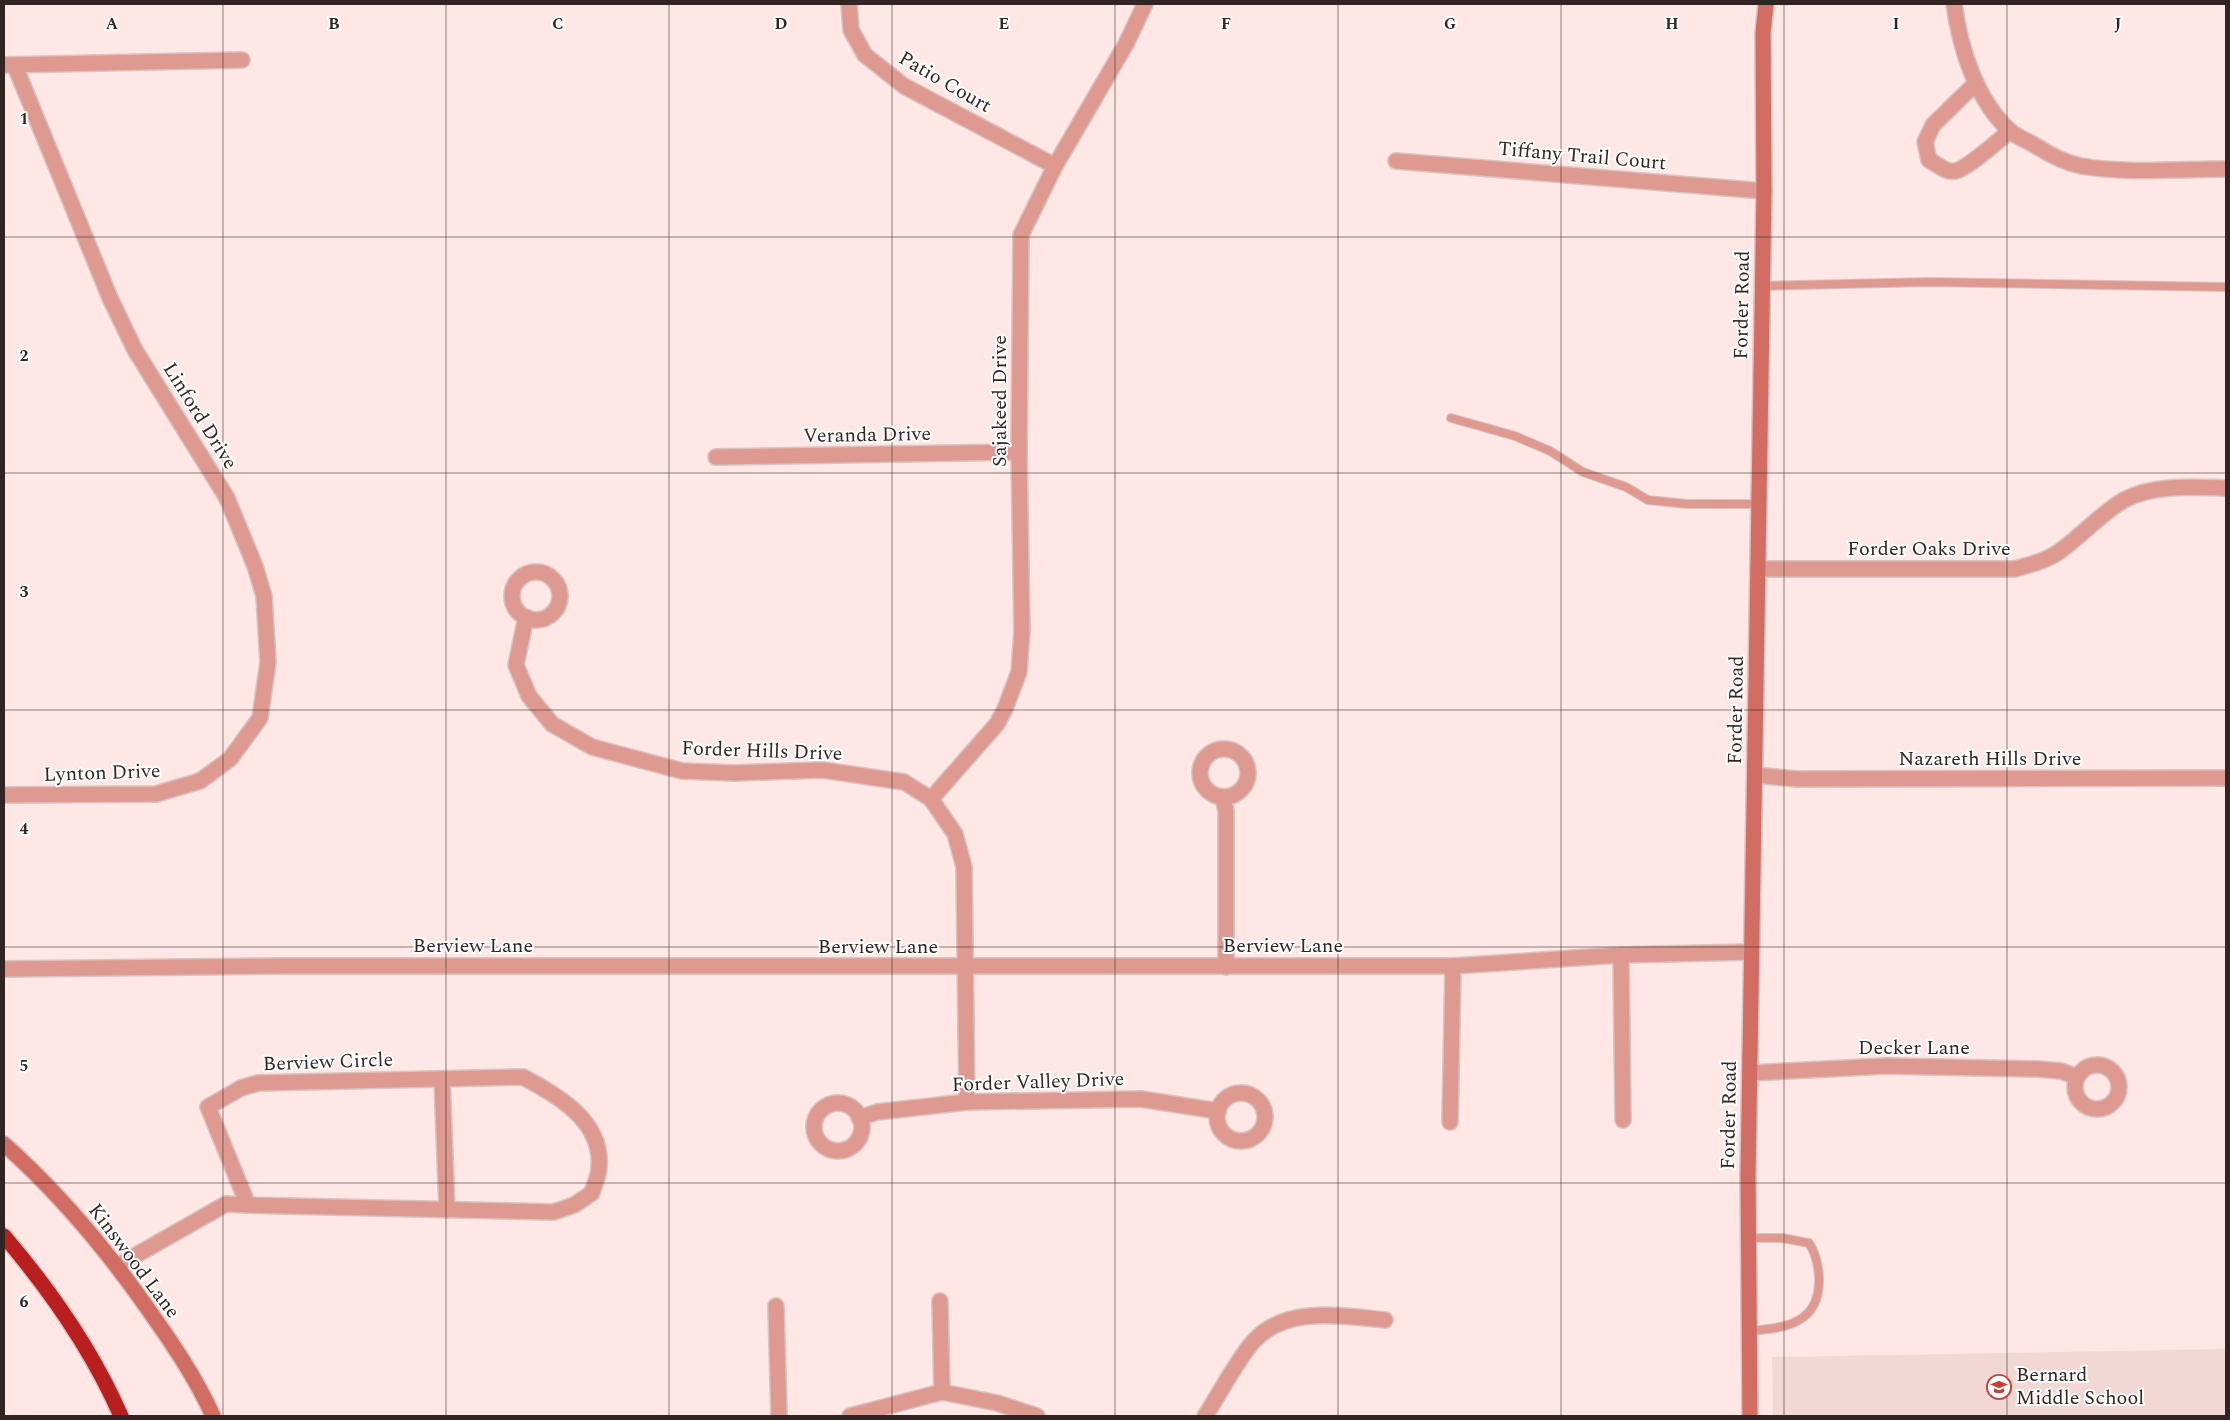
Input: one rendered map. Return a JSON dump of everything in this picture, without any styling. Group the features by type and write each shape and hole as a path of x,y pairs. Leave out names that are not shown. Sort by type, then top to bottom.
{"highway":[{"path":"4,1236 36,1273 70,1323 107,1387 121,1416"}],"main road":[{"name":"Forder Road","path":"1750,1416 1748,1238 1751,952 1764,191 1763,33 1766,4"},
{"name":"Kinswood Lane","path":"4,1144 79,1219 117,1266 201,1390 213,1416"}],"street":[{"name":"Patio Court","path":"849,4 851,30 865,55 904,86 1055,166"},
{"name":"Sajakeed Drive","path":"931,799 997,724 1005,709 1019,672 1022,632 1020,452 1021,235 1055,166 1126,44 1145,4"},
{"path":"1954,4 1964,50 1976,83 1987,102 2010,131 2043,151 2081,166 2125,169 2226,169"},
{"path":"9,65 242,60"},
{"name":"Linford Drive","path":"9,65 110,298 135,350 227,498 255,566 264,596 268,662 260,718 230,759 200,781"},
{"path":"1976,83 1933,124 1925,142 1930,160 1946,170 1954,171 1964,167 2010,131"},
{"name":"Tiffany Trail Court","path":"1396,161 1764,191"},
{"name":"Veranda Drive","path":"716,457 1020,452"},
{"name":"Forder Oaks Drive","path":"1758,568 2016,570 2043,561 2064,549 2080,533 2125,500 2146,492 2167,489 2226,488"},
{"name":"Forder Hills Drive","path":"526,617 516,665 529,696 552,724 592,747 682,770 734,773 823,770 904,782 931,799 955,834 964,867 967,1102"},
{"name":"Nazareth Hills Drive","path":"1755,775 1797,779 2226,778"},
{"name":"Lynton Drive","path":"4,795 156,794 200,781"},
{"path":"1224,797 1226,811 1226,966"},
{"name":"Berview Lane","path":"4,969 284,966 1453,966 1621,955 1751,952"},
{"path":"1621,955 1623,1120"},
{"path":"1450,1122 1453,966"},
{"name":"Decker Lane","path":"1750,1073 1886,1066 2039,1069 2060,1071 2077,1077"},
{"name":"Berview Circle","path":"117,1266 226,1204 248,1205 447,1210 554,1212 574,1205 592,1193 599,1167 598,1150 586,1121 556,1094 523,1077 258,1083 241,1088 208,1107 248,1205"},
{"path":"442,1079 447,1210"},
{"name":"Forder Valley Drive","path":"859,1118 877,1112 967,1102 1141,1099 1218,1111"},
{"path":"940,1301 942,1392"},
{"path":"776,1306 779,1416"},
{"path":"1205,1416 1253,1341 1274,1326 1300,1317 1331,1315 1385,1320"},
{"path":"850,1416 942,1392 997,1403 1037,1416"}],"lane":[{"path":"1762,286 1929,282 2226,287"},
{"path":"1451,418 1515,436 1550,451 1583,472 1626,487 1648,500 1687,504 1758,504"},
{"path":"1748,1238 1782,1238 1809,1243 1814,1251 1819,1273 1819,1293 1815,1305 1798,1321 1783,1328 1750,1331"}],"shaded area":[{"name":"Bernard Middle School","path":"2226,1349 2226,1416 1773,1416 1772,1357"}],"place":[{"name":"Bernard Middle School","path":"1999,1387"}]}
